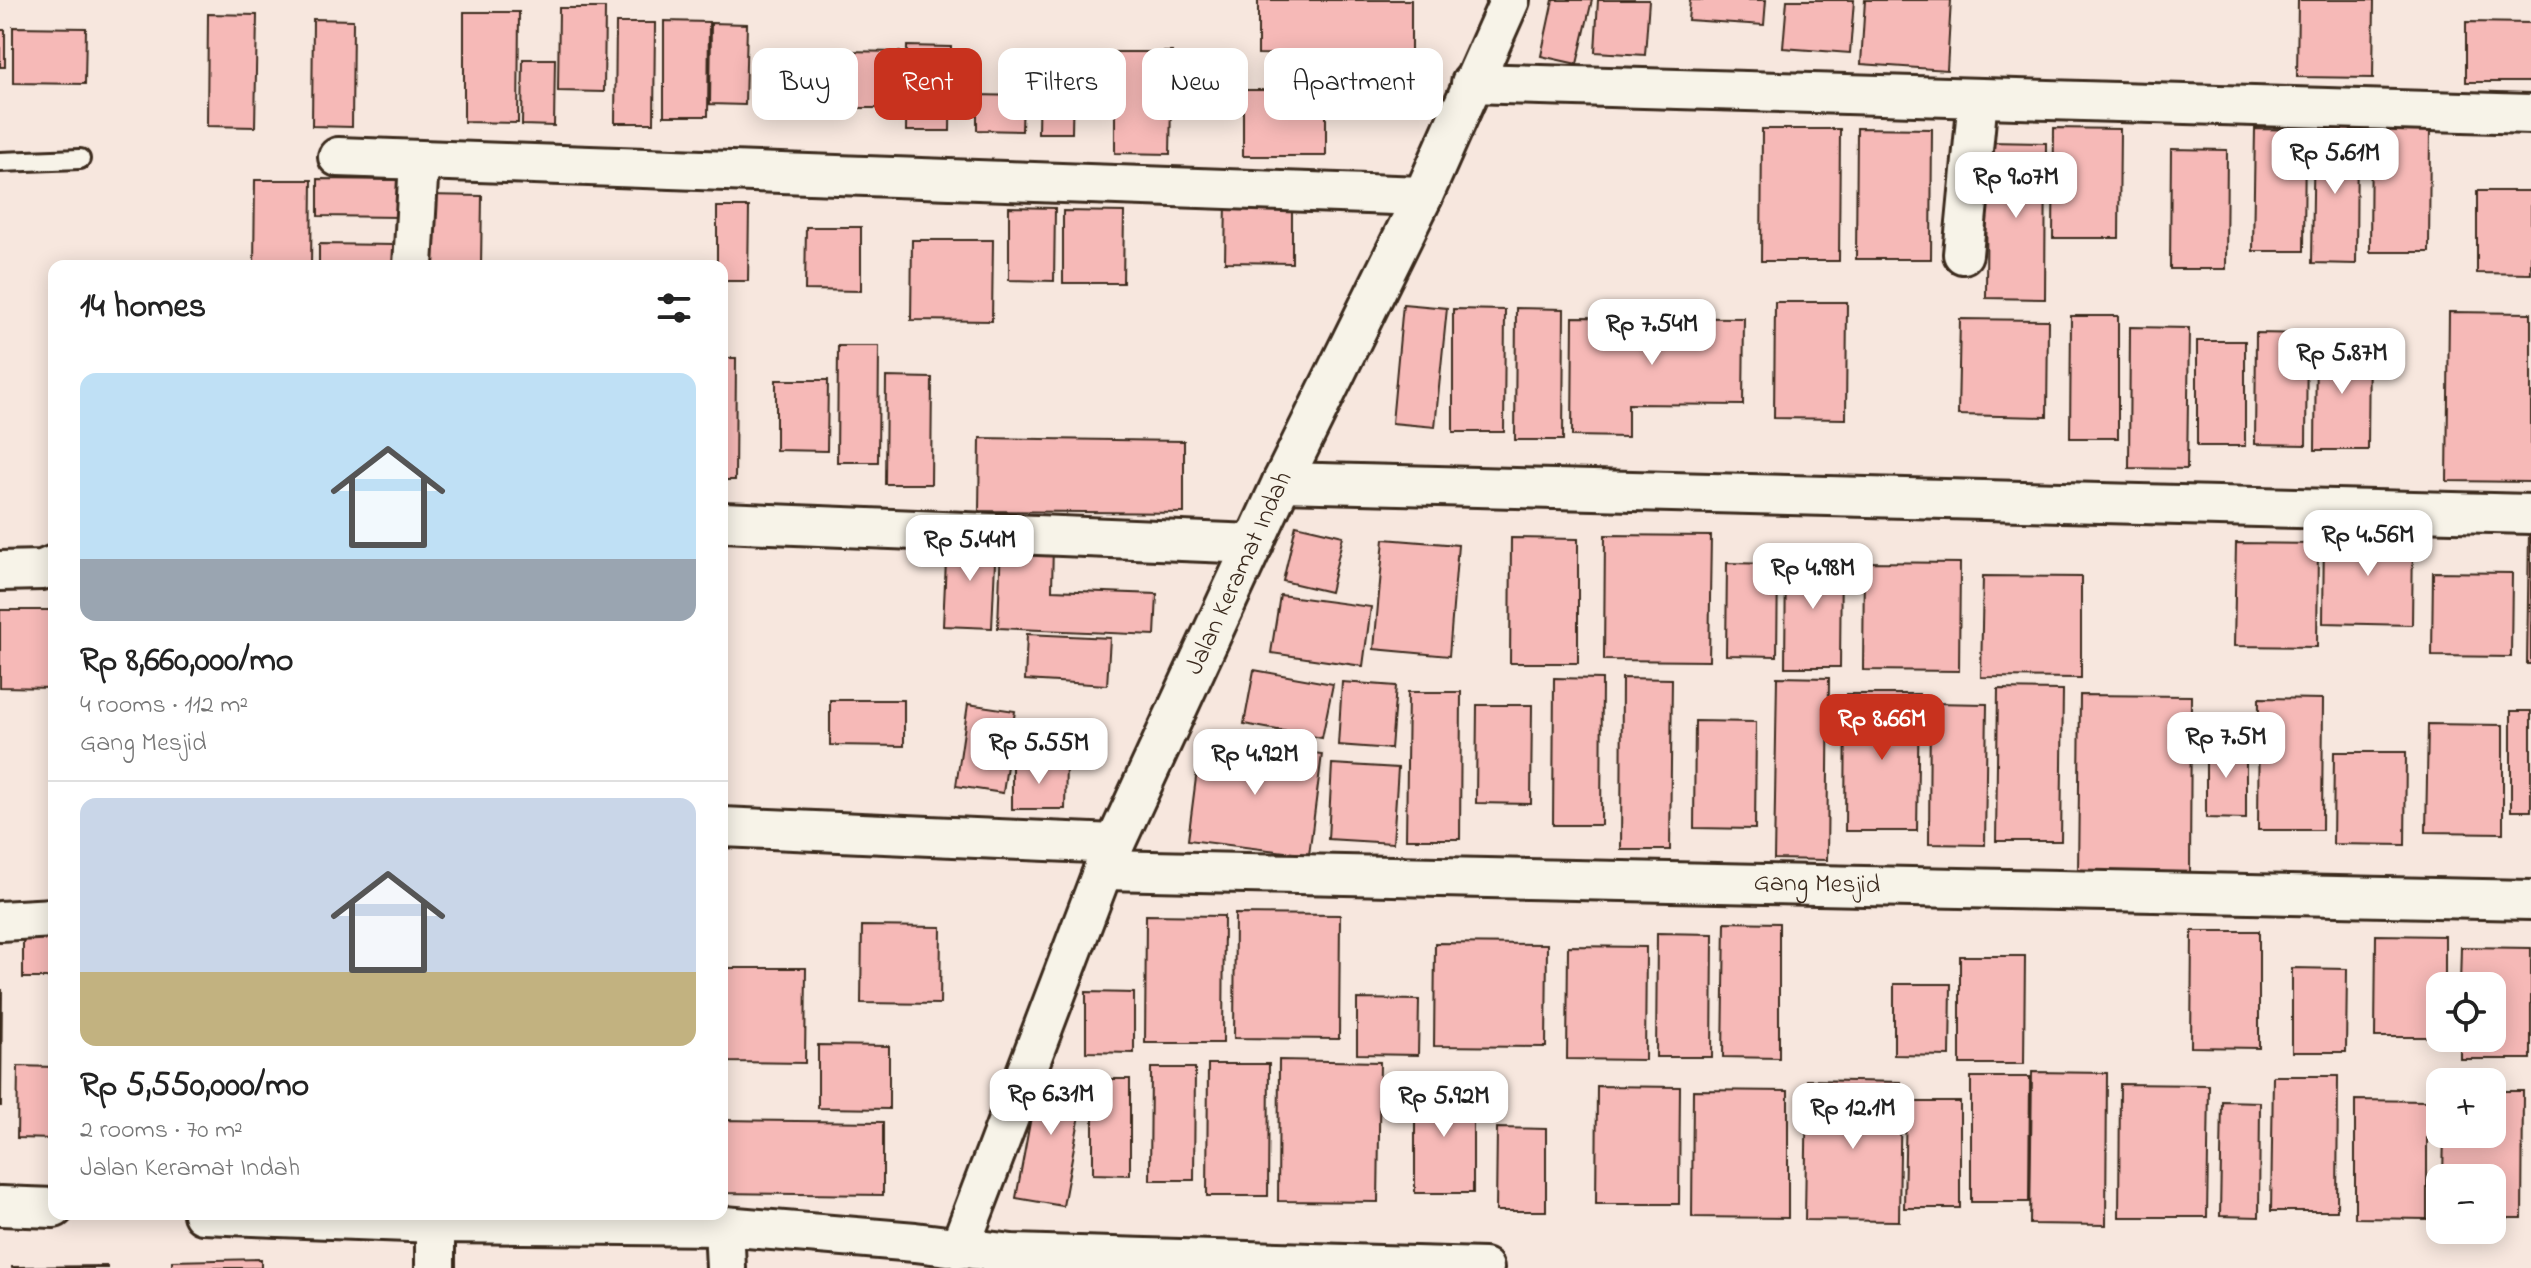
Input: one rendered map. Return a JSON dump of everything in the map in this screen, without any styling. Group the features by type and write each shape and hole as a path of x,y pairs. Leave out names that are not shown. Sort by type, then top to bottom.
{"street":[{"name":"Jalan Keramat Indah","path":"959,1249 1109,857 1282,482 1423,196 1510,0"},
{"path":"1471,83 2531,114"},
{"path":"1963,254 1978,98"},
{"path":"338,157 1423,196"},
{"path":"413,260 419,161"},
{"path":"1282,482 2531,514"},
{"path":"728,522 1254,544"},
{"path":"0,571 48,568"},
{"name":"Gang Mesjid","path":"728,827 1109,857 2531,900"},
{"path":"0,921 48,918"},
{"path":"0,1206 48,1208"},
{"path":"358,1220 724,1226 913,1255 959,1249 1012,1254 1484,1268"},
{"path":"435,1223 435,1268"},
{"path":"724,1226 726,1268"}],"lane":[{"path":"0,162 80,159"}],"building":[{"path":"1258,0 1411,0 1411,48 1264,48 1264,54 1258,54"},
{"path":"1553,0 1592,0 1577,64 1541,56"},
{"path":"1598,0 1649,0 1645,55 1595,52"},
{"path":"1690,0 1766,0 1764,25 1688,20"},
{"path":"1787,0 1854,0 1850,53 1783,48"},
{"path":"1865,0 1951,0 1947,70 1861,64"},
{"path":"2298,0 2374,0 2373,78 2297,77"},
{"path":"559,8 605,8 604,92 558,91"},
{"path":"464,12 519,12 518,123 464,122"},
{"path":"208,14 257,15 255,127 207,126"},
{"path":"313,19 353,20 352,127 312,126"},
{"path":"664,21 709,22 708,116 664,116"},
{"path":"2466,22 2531,23 2531,82 2466,82"},
{"path":"616,23 655,23 654,123 615,123"},
{"path":"711,23 747,24 745,105 710,104"},
{"path":"13,27 86,28 85,84 13,83"},
{"path":"0,30 5,30 5,67 0,67"},
{"path":"907,46 951,47 951,48"},
{"path":"858,51 874,52 874,108 858,108"},
{"path":"1126,52 1142,52 1142,120 1171,120 1170,154 1115,153 1115,120 1126,120"},
{"path":"523,59 555,59 554,126 522,125"},
{"path":"1248,90 1264,90 1264,120 1326,120 1326,156 1243,156 1243,120 1248,120"},
{"path":"982,95 998,95 998,120 1022,120 1022,131 977,130 977,120 982,120"},
{"path":"906,120 950,120 950,131 906,131"},
{"path":"1038,120 1072,120 1072,133 1038,133"},
{"path":"2314,127 2357,128 2356,264 2312,263"},
{"path":"2371,127 2430,128 2429,252 2370,252"},
{"path":"1857,128 1932,129 1931,259 1856,259"},
{"path":"2054,128 2120,129 2119,238 2053,238"},
{"path":"1762,129 1840,129 1839,261 1761,261"},
{"path":"2255,129 2305,130 2304,251 2253,251"},
{"path":"1987,142 2046,143 2045,299 1986,298"},
{"path":"2171,149 2227,150 2226,269 2170,269"},
{"path":"318,179 400,180 399,217 318,216"},
{"path":"255,180 312,180 311,260 254,260"},
{"path":"2477,191 2531,191 2531,274 2477,273"},
{"path":"426,195 482,196 481,260 425,260"},
{"path":"1226,200 1292,201 1292,263 1225,262"},
{"path":"717,207 749,207 748,281 728,281 728,260 717,260"},
{"path":"1009,207 1055,208 1054,281 1009,280"},
{"path":"1063,211 1124,212 1123,283 1063,283"},
{"path":"806,227 861,227 861,291 805,290"},
{"path":"912,240 993,240 992,321 911,320"},
{"path":"319,244 394,245 394,260 319,260"},
{"path":"1775,302 1847,302 1846,419 1774,418"},
{"path":"1403,304 1447,308 1435,427 1392,423"},
{"path":"1516,308 1564,309 1563,440 1515,440"},
{"path":"1453,309 1505,310 1504,432 1453,432"},
{"path":"2449,312 2531,313 2531,482 2447,481"},
{"path":"2071,316 2118,316 2118,438 2070,438"},
{"path":"1573,317 1744,318 1743,405 1628,404 1628,437 1572,436"},
{"path":"1960,319 2048,320 2047,417 1958,415"},
{"path":"2130,327 2189,328 2187,469 2129,468"},
{"path":"2256,333 2307,334 2306,445 2255,444"},
{"path":"2197,341 2245,341 2245,446 2197,446"},
{"path":"2316,341 2369,341 2368,450 2315,450"},
{"path":"838,346 879,346 878,462 837,462"},
{"path":"728,358 736,358 735,480 728,480"},
{"path":"886,377 932,378 931,484 885,484"},
{"path":"776,380 828,380 827,451 776,450"},
{"path":"980,438 1184,441 1184,513 979,511"},
{"path":"1296,525 1343,536 1330,592 1283,581"},
{"path":"2324,531 2413,532 2412,625 2323,623"},
{"path":"2529,532 2531,664 2527,664"},
{"path":"1605,535 1711,536 1709,661 1604,660"},
{"path":"1511,538 1578,539 1578,663 1510,663"},
{"path":"947,539 996,540 992,628 943,626"},
{"path":"1384,539 1458,545 1449,656 1374,649"},
{"path":"1001,542 1053,544 1052,590 1157,594 1155,635 998,628"},
{"path":"2236,543 2318,544 2317,647 2234,646"},
{"path":"1786,555 1841,556 1840,667 1785,667"},
{"path":"1864,562 1960,563 1959,671 1863,670"},
{"path":"1727,563 1778,564 1777,656 1726,655"},
{"path":"2433,572 2512,573 2511,657 2432,656"},
{"path":"1983,576 2081,577 2081,678 1981,677"},
{"path":"1280,595 1371,607 1363,666 1271,653"},
{"path":"0,610 48,610 48,688 0,687"},
{"path":"1027,634 1110,638 1107,685 1025,680"},
{"path":"1254,670 1333,684 1322,738 1244,724"},
{"path":"1777,677 1829,678 1827,860 1774,859"},
{"path":"1554,678 1602,679 1601,825 1553,825"},
{"path":"1622,678 1672,679 1670,850 1621,850"},
{"path":"1342,682 1396,686 1391,749 1338,745"},
{"path":"1998,689 2063,690 2061,841 1996,841"},
{"path":"1408,692 1461,692 1460,839 1406,839"},
{"path":"1846,694 1919,694 1917,831 1845,831"},
{"path":"2080,695 2191,696 2190,875 2078,874"},
{"path":"2259,698 2323,699 2322,830 2258,830"},
{"path":"830,700 904,700 904,746 830,745"},
{"path":"1930,703 1987,704 1985,845 1929,844"},
{"path":"968,704 1015,711 1003,793 956,786"},
{"path":"1477,705 1532,705 1531,804 1476,803"},
{"path":"2511,711 2531,711 2531,811 2511,811"},
{"path":"1695,721 1756,722 1755,829 1694,828"},
{"path":"2428,724 2503,725 2503,833 2426,832"},
{"path":"1201,739 1322,754 1309,855 1188,840"},
{"path":"2206,742 2246,743 2246,819 2206,818"},
{"path":"2334,752 2406,752 2405,845 2333,844"},
{"path":"1012,763 1066,763 1065,809 1012,809"},
{"path":"1332,764 1398,768 1393,843 1328,839"},
{"path":"1235,914 1340,915 1339,1039 1234,1038"},
{"path":"1146,915 1224,916 1223,1043 1145,1043"},
{"path":"1725,922 1779,923 1779,1058 1723,1057"},
{"path":"862,926 941,927 940,1004 861,1003"},
{"path":"2192,931 2259,931 2259,1048 2191,1047"},
{"path":"1657,933 1713,934 1712,1057 1656,1057"},
{"path":"2376,935 2445,936 2445,972 2426,972 2426,1037 2375,1037"},
{"path":"23,939 48,939 48,978 23,978"},
{"path":"1435,943 1547,944 1546,1047 1434,1046"},
{"path":"1568,946 1646,947 1645,1060 1567,1059"},
{"path":"2461,947 2531,948 2531,1059 2460,1059 2460,1052 2506,1052 2506,972 2460,972"},
{"path":"1960,956 2025,956 2024,1064 1960,1064"},
{"path":"728,968 806,968 805,1063 728,1062"},
{"path":"2292,968 2347,969 2346,1052 2292,1052"},
{"path":"1894,984 1951,984 1950,1056 1894,1055"},
{"path":"2,990 1,1106 0,1106"},
{"path":"1086,992 1134,993 1134,1053 1086,1052"},
{"path":"1357,999 1419,1000 1418,1055 1357,1054"},
{"path":"818,1045 889,1046 889,1109 818,1108"},
{"path":"1279,1060 1380,1062 1378,1202 1278,1201"},
{"path":"1208,1064 1269,1064 1268,1196 1207,1196"},
{"path":"18,1066 48,1067 48,1139 17,1138"},
{"path":"1040,1068 1087,1077 1063,1206 1016,1198"},
{"path":"1151,1068 1195,1068 1194,1180 1150,1180"},
{"path":"2032,1072 2107,1073 2106,1225 2030,1224"},
{"path":"2273,1076 2338,1076 2337,1211 2271,1211"},
{"path":"1971,1077 2030,1077 2029,1202 1971,1202"},
{"path":"1093,1079 1130,1079 1130,1175 1093,1174"},
{"path":"1807,1080 1901,1082 1899,1221 1805,1220"},
{"path":"2120,1084 2209,1085 2207,1217 2119,1217"},
{"path":"1415,1085 1473,1085 1473,1193 1415,1193"},
{"path":"1597,1086 1680,1087 1679,1204 1596,1204"},
{"path":"1693,1090 1788,1091 1788,1218 1692,1217"},
{"path":"2506,1091 2523,1091 2522,1218 2506,1218 2506,1164 2443,1164 2444,1148 2506,1148"},
{"path":"2355,1100 2426,1101 2426,1219 2355,1218"},
{"path":"2222,1101 2260,1102 2259,1217 2220,1216"},
{"path":"1906,1102 1960,1102 1960,1208 1904,1208"},
{"path":"728,1120 883,1122 883,1195 728,1193"},
{"path":"1497,1128 1546,1129 1546,1211 1496,1211"},
{"path":"261,1259 261,1268 172,1268 172,1261"},
{"path":"12,1267 107,1268 12,1268"}]}
